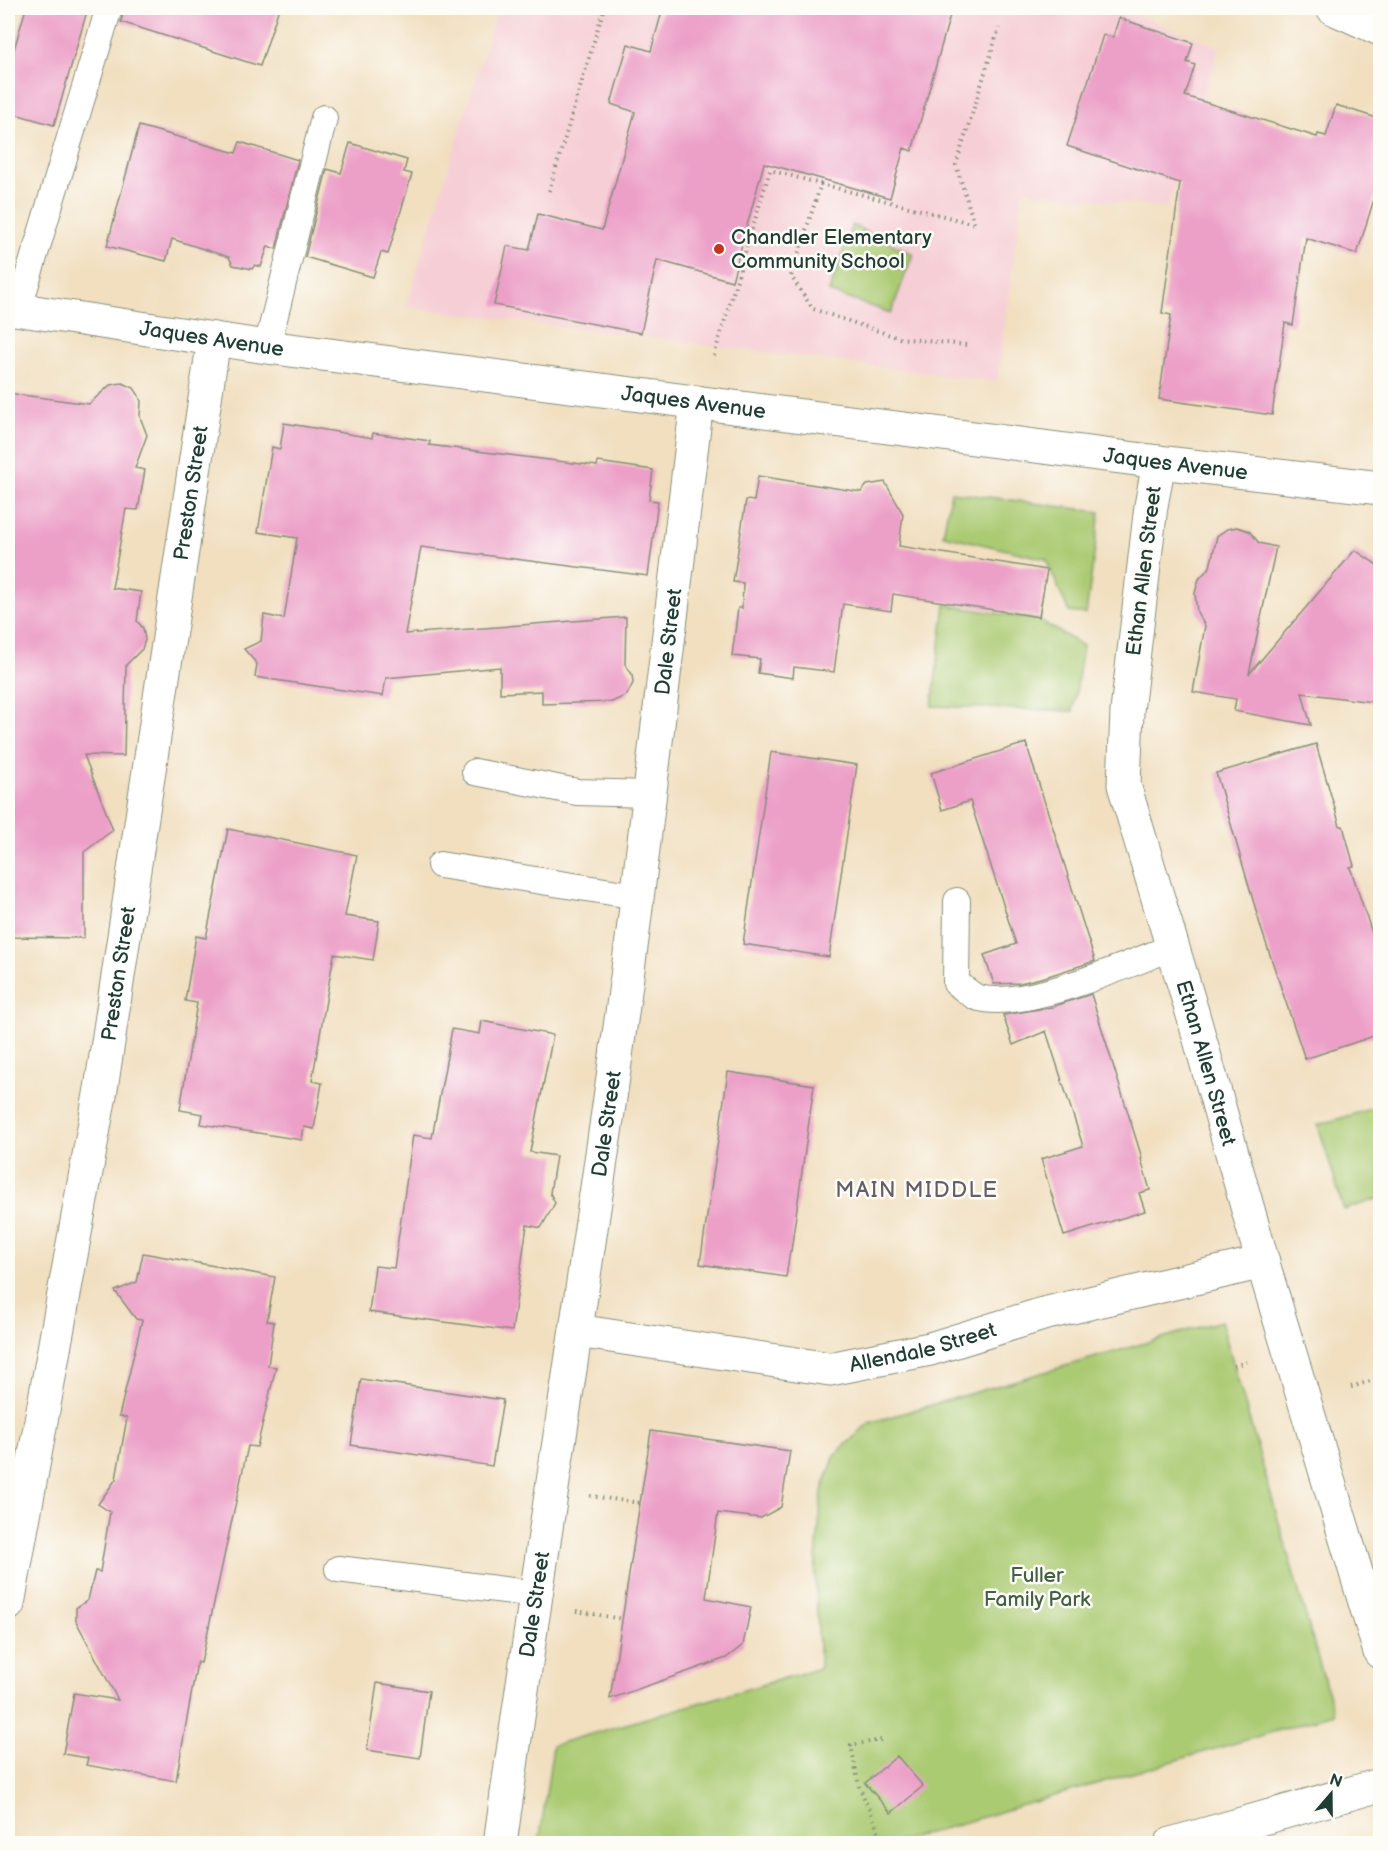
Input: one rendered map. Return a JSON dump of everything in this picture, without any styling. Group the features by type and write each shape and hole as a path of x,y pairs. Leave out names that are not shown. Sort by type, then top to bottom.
{"street":[{"path":"1333,8 1380,29"},
{"name":"Jaques Avenue","path":"13,309 267,346 1160,462 1380,488"},
{"name":"Preston Street","path":"8,1604 101,1089 214,339"},
{"name":"Dale Street","path":"500,1844 535,1594 577,1331 637,896 697,402"},
{"name":"Ethan Allen Street","path":"1160,462 1151,506 1127,711 1124,785 1380,1652"},
{"name":"Allendale Street","path":"577,1331 830,1369 930,1349 1043,1314 1263,1262"},
{"path":"1171,1844 1380,1785"}],"lane":[{"path":"13,309 109,8"},
{"path":"267,346 324,118"},
{"path":"475,772 577,792 650,794"},
{"path":"440,865 637,896"},
{"path":"957,900 956,983 977,998 1007,1000 1054,991 1173,947"},
{"path":"338,1569 535,1594"}],"path":[{"path":"549,191 604,8"},
{"path":"714,356 770,170 974,224 956,165 999,28"},
{"path":"821,184 791,276 813,309 899,339 966,345"},
{"path":"1234,1366 1246,1362"},
{"path":"1351,1388 1380,1378"},
{"path":"583,1495 640,1503"},
{"path":"565,1609 622,1619"},
{"path":"881,1740 851,1745 859,1786 884,1844"}],"shaded area":[{"name":"Chandler Elementary Community School","path":"497,8 1119,8 1220,47 1167,208 1023,191 997,382 406,307"}],"green space":[{"path":"852,225 913,254 891,313 829,292"},
{"path":"951,492 1100,512 1086,614 1069,612 1046,559 943,535"},
{"path":"945,605 1039,620 1083,646 1073,711 932,706"},
{"path":"1380,1106 1380,1198 1344,1210 1318,1125"},
{"name":"Fuller Family Park","path":"1221,1321 1334,1714 894,1843 539,1844 553,1745 820,1668 815,1572 822,1491 835,1455 869,1423"}],"building":[{"path":"26,8 88,8 54,125 8,112 8,70"},
{"path":"124,8 279,8 260,66 121,22"},
{"path":"663,8 952,8 912,151 904,148 890,198 764,163 732,281 657,260 641,333 494,305 507,246 529,250 538,214 602,230 635,112 611,104 628,44 651,51"},
{"path":"1119,18 1193,43 1187,62 1195,65 1185,96 1317,137 1318,134 1326,136 1336,105 1380,119 1380,180 1357,254 1306,238 1293,325 1285,323 1272,415 1159,399 1171,315 1162,313 1180,183 1067,146 1103,35 1113,37"},
{"path":"139,126 236,153 240,142 298,160 276,249 268,246 261,267 255,265 252,269 233,265 229,257 172,239 166,261 107,246"},
{"path":"350,143 407,160 404,172 412,174 388,254 381,252 373,277 305,257 327,169 341,173"},
{"path":"122,383 134,388 138,394 141,401 140,417 147,435 135,468 145,470 138,510 126,509 112,588 141,592 137,621 143,628 145,640 142,649 126,665 124,756 84,755 113,830 84,852 84,938 8,937 8,393 89,404 110,385"},
{"path":"284,423 372,438 373,433 430,441 429,445 597,466 598,462 653,470 649,500 658,501 648,576 421,547 405,634 626,617 625,664 632,674 633,683 627,695 612,702 542,704 542,691 500,693 500,667 386,678 383,696 255,677 257,664 244,649 261,641 264,615 284,619 297,538 258,532 272,447 280,449"},
{"path":"758,476 861,492 867,485 885,482 903,514 899,546 1047,570 1039,617 893,594 891,611 843,604 834,672 794,667 793,678 758,673 760,659 732,656 738,608 742,608 743,583 733,582 746,500 754,501"},
{"path":"1237,527 1249,531 1259,543 1276,547 1249,674 1355,550 1380,567 1380,671 1376,671 1372,702 1302,693 1311,725 1234,711 1236,699 1193,692 1205,626 1197,612 1195,593 1199,579 1210,567 1217,536 1227,529"},
{"path":"1026,743 1095,961 1020,983 994,984 984,955 1016,944 970,801 942,810 931,773"},
{"path":"1316,744 1340,826 1343,826 1354,866 1350,867 1380,957 1380,1034 1305,1059 1262,931 1216,773"},
{"path":"771,752 857,765 829,957 743,944"},
{"path":"228,829 357,855 345,916 379,921 373,960 334,954 312,1081 322,1083 314,1129 304,1127 302,1140 201,1124 203,1114 180,1110 197,1003 185,1001 196,936 206,938"},
{"path":"1091,994 1150,1190 1139,1193 1145,1211 1064,1236 1041,1159 1083,1146 1046,1031 1013,1045 1003,1015 1052,1007"},
{"path":"482,1021 553,1035 530,1152 556,1156 550,1193 555,1203 541,1228 527,1225 512,1331 369,1312 375,1266 394,1268 413,1135 432,1138 452,1029 480,1034"},
{"path":"728,1072 814,1085 786,1277 700,1264"},
{"path":"143,1253 275,1277 267,1321 274,1322 268,1366 276,1367 257,1447 248,1446 201,1663 197,1662 176,1781 86,1765 88,1758 63,1754 74,1693 118,1700 76,1621 76,1608 88,1600 95,1571 100,1572 110,1512 98,1504 116,1479 127,1418 119,1416 142,1320 136,1319 115,1291 137,1282"},
{"path":"361,1379 503,1400 492,1466 351,1445"},
{"path":"651,1431 790,1451 781,1507 761,1518 718,1513 706,1598 751,1607 743,1645 726,1658 610,1699"},
{"path":"377,1683 429,1691 420,1758 367,1750"},
{"path":"897,1756 923,1786 891,1813 865,1783"}],"place":[{"name":"Chandler Elementary Community School","path":"719,249"}],"district":[{"name":"MAIN MIDDLE","path":"917,1190"}]}
